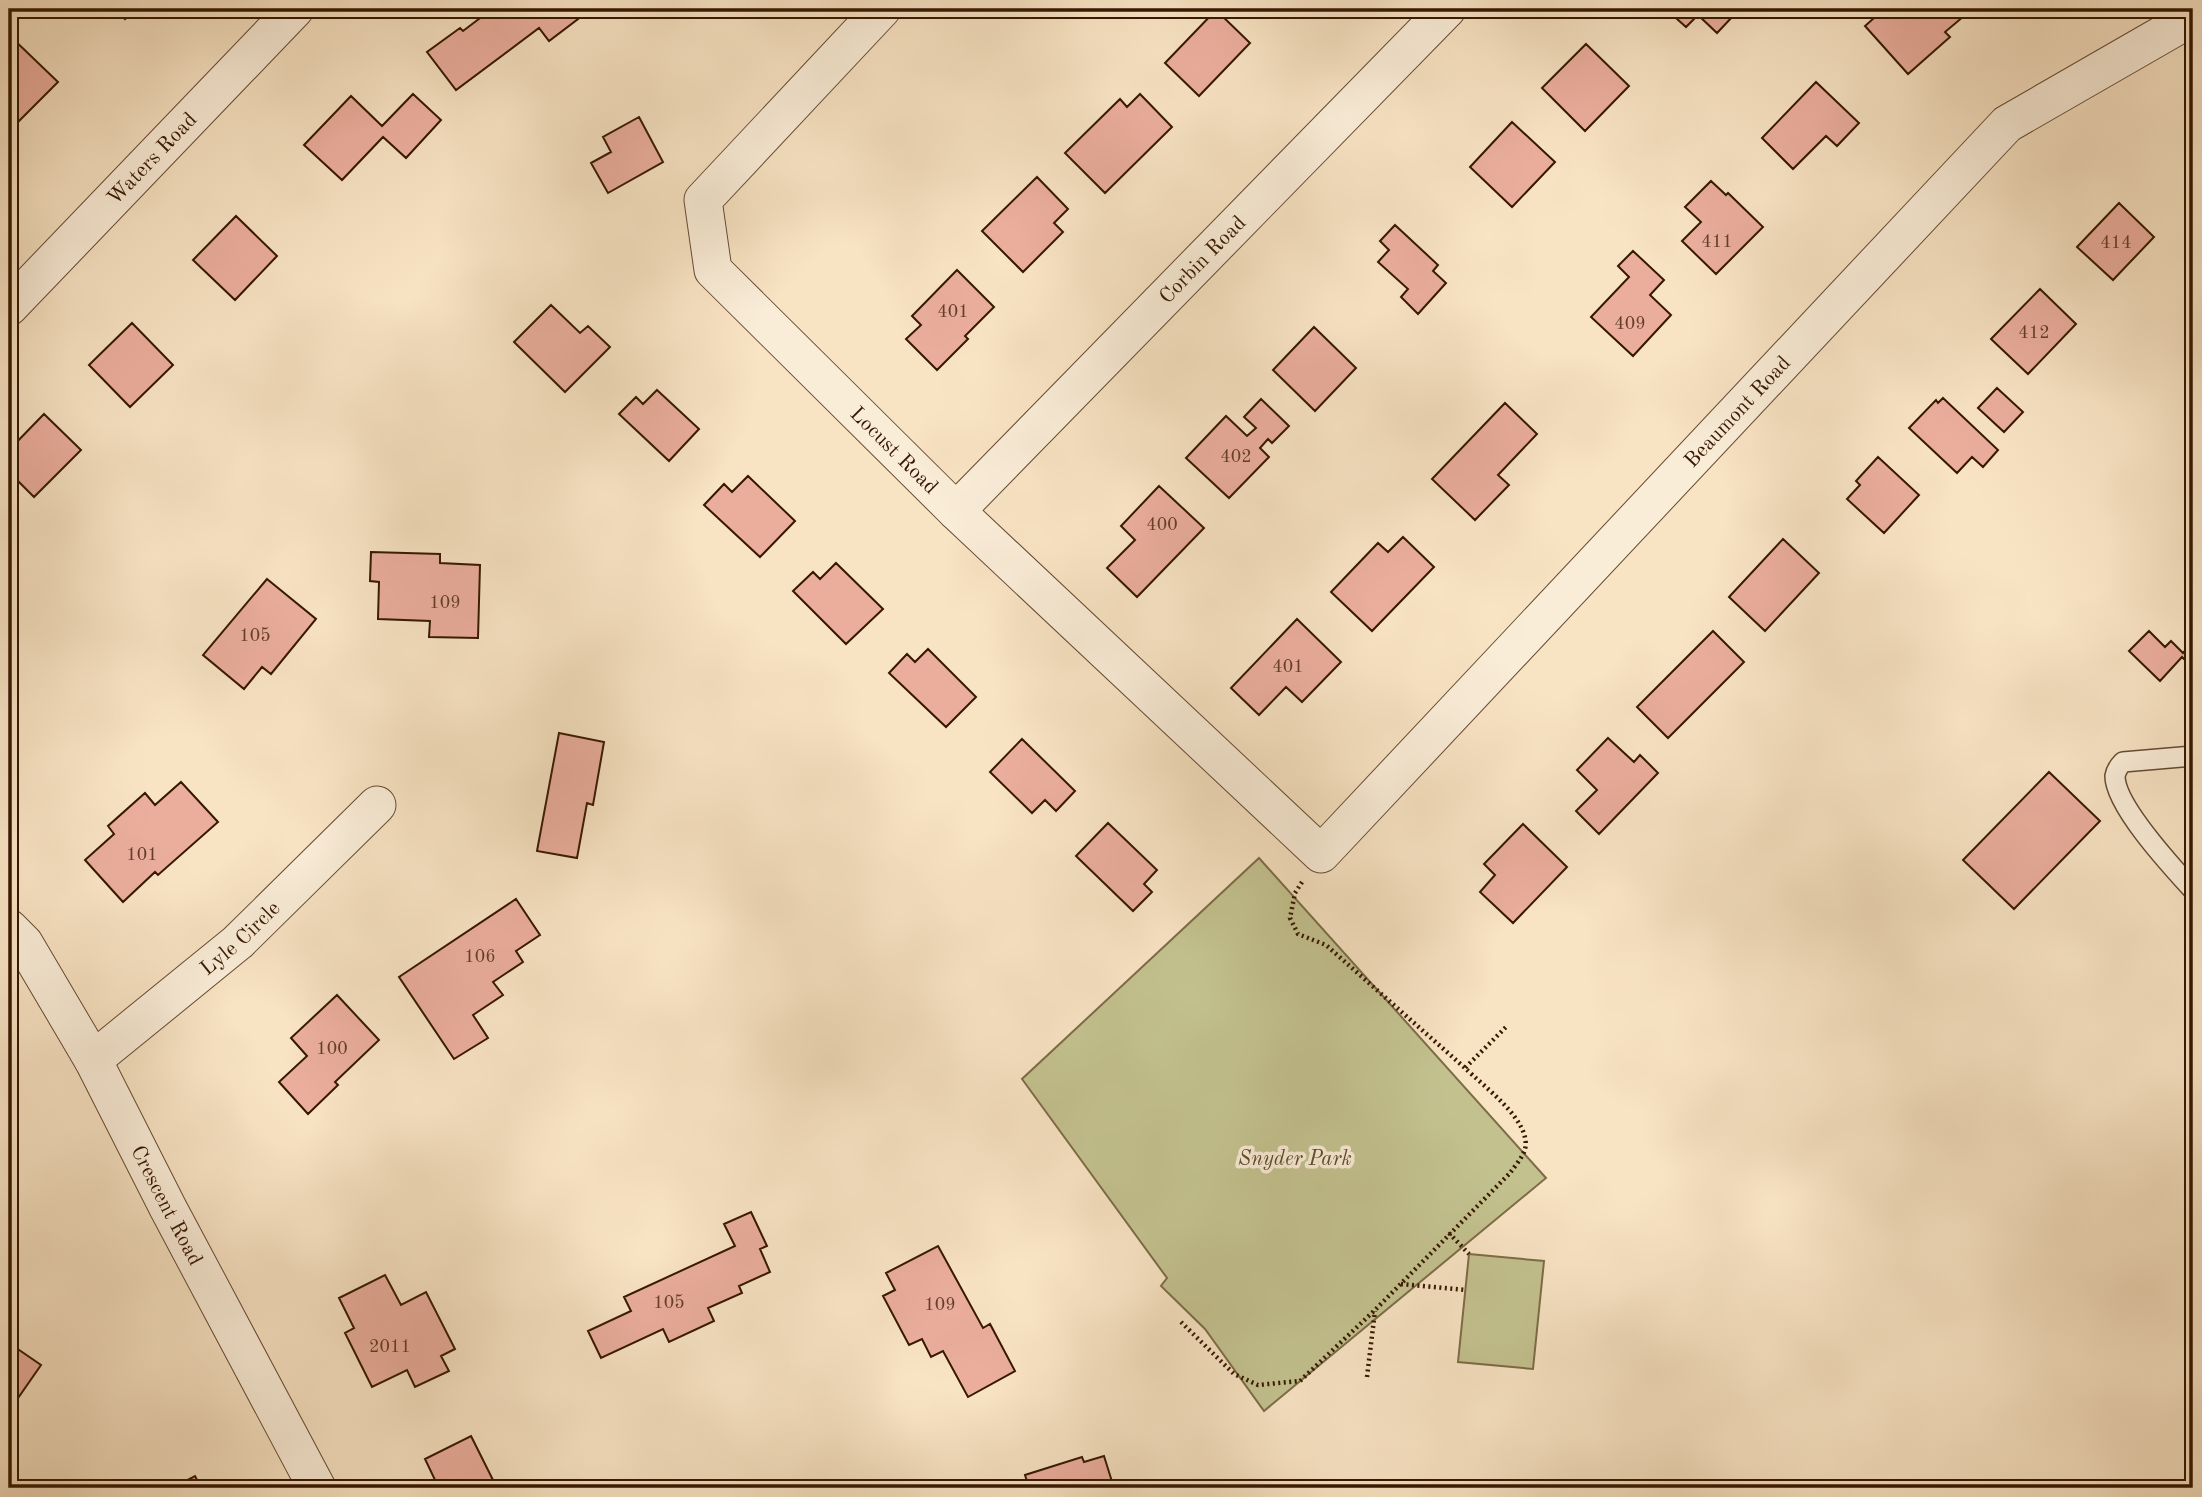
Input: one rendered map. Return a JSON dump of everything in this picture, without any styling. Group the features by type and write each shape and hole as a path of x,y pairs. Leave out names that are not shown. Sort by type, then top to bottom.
{"street":[{"name":"Waters Road","path":"9,307 295,9"},
{"name":"Locust Road","path":"882,9 703,200 713,270 956,511 1321,853"},
{"name":"Corbin Road","path":"956,511 1447,9"},
{"name":"Beaumont Road","path":"1321,853 2007,124 2193,17"},
{"name":"Lyle Circle","path":"93,1060 237,942 377,805"},
{"name":"Crescent Road","path":"9,928 24,943 93,1060 168,1208 317,1488"}],"lane":[{"path":"2193,756 2123,762 2117,768 2115,776 2118,790 2154,847 2193,890"}],"path":[{"path":"1181,1322 1234,1374 1258,1385 1300,1381 1375,1310 1510,1173 1525,1150 1525,1134 1516,1118 1465,1068 1326,945 1298,934 1290,918 1295,893 1321,853"},
{"path":"1465,1068 1506,1027"},
{"path":"1449,1233 1469,1254"},
{"path":"1400,1284 1466,1290"},
{"path":"1367,1377 1375,1310"}],"green space":[{"name":"Snyder Park","path":"1259,858 1546,1178 1264,1411 1205,1329 1161,1286 1167,1278 1022,1079"},
{"path":"1469,1254 1544,1261 1533,1369 1458,1362"}],"building":[{"path":"115,9 136,9 125,19"},
{"path":"479,9 570,9 578,19 549,41 539,28 456,90 427,52 460,28 463,31 484,15"},
{"path":"1666,9 1727,9 1734,15 1717,33 1698,15 1686,27"},
{"path":"1884,9 1970,11 1945,32 1950,37 1908,74 1865,26"},
{"path":"1216,10 1250,43 1199,96 1165,63"},
{"path":"9,35 58,82 17,123 9,115"},
{"path":"1586,44 1629,86 1585,131 1542,88"},
{"path":"1816,82 1859,123 1837,146 1826,136 1793,169 1762,138"},
{"path":"413,94 441,120 406,158 383,137 342,180 304,145 351,96 382,126"},
{"path":"1140,94 1172,127 1105,193 1065,153 1120,99 1127,107"},
{"path":"639,117 663,162 608,193 591,163 611,152 603,137"},
{"path":"1512,122 1555,162 1512,207 1470,167"},
{"path":"1037,177 1068,209 1054,223 1063,232 1023,272 982,231"},
{"path":"1711,181 1726,195 1728,193 1763,227 1716,274 1682,241 1701,222 1685,207"},
{"path":"2119,203 2154,237 2113,280 2077,247"},
{"path":"236,216 277,256 235,300 193,260"},
{"path":"1395,225 1438,265 1433,271 1446,283 1418,314 1401,297 1408,289 1378,262 1389,250 1380,241"},
{"path":"1633,251 1664,280 1650,295 1671,315 1633,356 1591,317 1629,277 1618,266"},
{"path":"957,270 994,307 965,336 968,339 937,370 906,339 921,325 912,316"},
{"path":"2040,289 2076,324 2028,374 1991,339"},
{"path":"551,305 580,333 588,326 610,347 565,392 514,342"},
{"path":"132,323 173,365 130,407 89,365"},
{"path":"1314,327 1356,368 1315,411 1273,370"},
{"path":"1997,388 2023,412 2004,432 1978,408"},
{"path":"657,390 699,429 669,461 619,414 636,397 643,404"},
{"path":"1943,398 1998,450 1983,467 1972,457 1957,473 1909,428 1936,400 1938,403"},
{"path":"1261,399 1289,426 1272,443 1268,439 1260,448 1269,457 1229,498 1186,458 1226,416 1247,436 1256,428 1244,417"},
{"path":"1505,403 1537,434 1498,475 1509,485 1475,520 1432,479"},
{"path":"44,414 81,450 34,497 9,472 9,450"},
{"path":"1878,457 1919,495 1884,533 1847,499 1860,485 1856,481"},
{"path":"748,476 795,521 760,557 704,505 724,484 732,492"},
{"path":"1159,486 1204,528 1137,597 1107,568 1135,540 1121,526"},
{"path":"1403,537 1434,567 1372,631 1331,592 1378,543 1388,552"},
{"path":"1783,539 1819,573 1765,631 1729,597"},
{"path":"371,552 440,554 440,563 480,565 478,638 429,637 430,621 378,619 379,582 370,581"},
{"path":"836,563 883,609 846,644 793,591 813,572 820,579"},
{"path":"267,579 316,619 271,674 262,667 244,689 203,655"},
{"path":"1297,619 1341,662 1302,702 1286,687 1259,715 1231,688"},
{"path":"1713,631 1744,662 1668,738 1637,707"},
{"path":"2149,631 2165,647 2171,641 2183,653 2193,642 2193,668 2182,657 2160,681 2129,651"},
{"path":"928,649 976,697 946,727 889,673 907,654 915,662"},
{"path":"559,733 604,742 593,805 587,803 577,858 537,851"},
{"path":"1608,738 1634,762 1640,755 1658,773 1599,834 1576,811 1597,790 1577,770"},
{"path":"1022,739 1075,791 1056,811 1045,800 1032,813 990,772"},
{"path":"2049,772 2100,821 2014,909 1963,860"},
{"path":"181,782 218,822 158,875 155,872 123,902 85,860 114,834 108,826 145,793 155,805"},
{"path":"1108,823 1157,870 1144,884 1152,892 1133,911 1076,856"},
{"path":"1523,824 1567,867 1513,923 1480,892 1495,875 1484,864"},
{"path":"516,899 540,935 516,951 523,962 493,982 503,995 473,1015 488,1038 454,1059 399,977"},
{"path":"337,995 379,1040 335,1082 338,1085 308,1114 279,1082 307,1056 291,1038"},
{"path":"751,1212 767,1246 760,1249 770,1272 739,1286 742,1293 708,1308 714,1321 669,1342 663,1329 601,1358 588,1331 631,1311 624,1297 735,1246 724,1224"},
{"path":"938,1246 983,1328 990,1324 1015,1371 968,1397 943,1351 931,1357 922,1339 909,1345 883,1296 895,1290 886,1273"},
{"path":"385,1275 401,1305 426,1292 455,1349 441,1356 449,1371 415,1387 407,1370 372,1387 345,1333 354,1328 339,1298"},
{"path":"9,1343 41,1365 9,1411"},
{"path":"471,1436 497,1488 425,1488 436,1482 425,1459"},
{"path":"1104,1456 1114,1488 1029,1488 1025,1475 1082,1457 1084,1462"},
{"path":"195,1476 201,1488 172,1488"}]}
